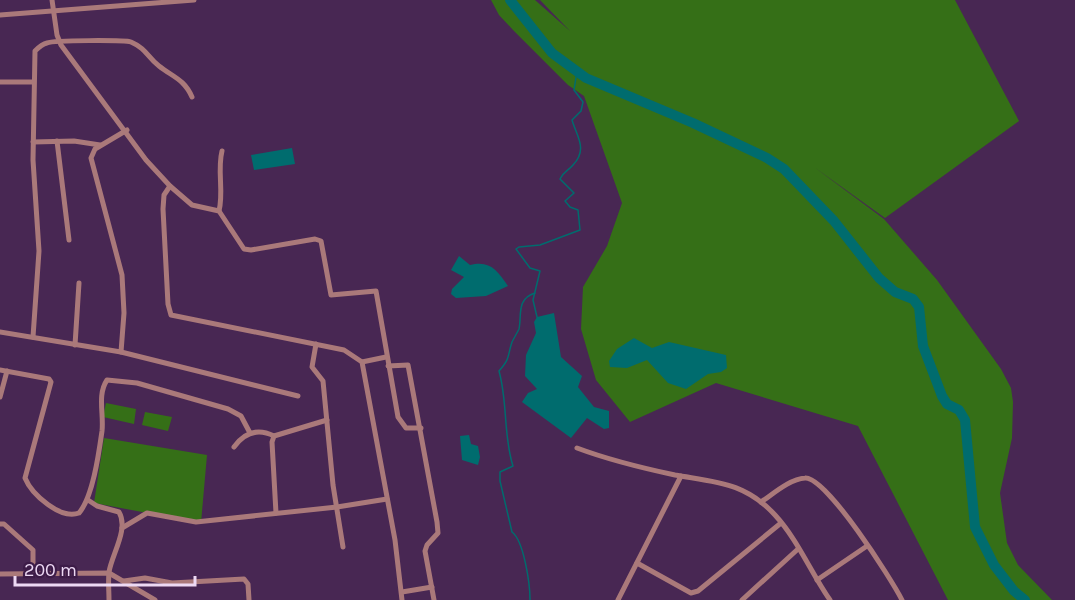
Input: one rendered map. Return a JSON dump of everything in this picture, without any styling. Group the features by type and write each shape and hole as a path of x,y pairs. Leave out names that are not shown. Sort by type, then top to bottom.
{"street":[{"path":"52,0 58,40 127,130 146,160 170,186 192,205 219,211 244,249 250,250 315,239 321,241 331,295 375,291 386,357 402,426 421,428"},
{"path":"0,15 194,0"},
{"path":"33,337 39,251 33,142 35,51 48,42 58,40 91,43 123,40 145,49 156,64 180,79 192,97"},
{"path":"0,82 33,82"},
{"path":"121,352 125,293 92,153 100,145 127,130"},
{"path":"33,142 57,141 100,145"},
{"path":"57,141 69,240"},
{"path":"219,211 222,198 219,162 222,151"},
{"path":"170,186 164,195 163,209 168,304 171,315 344,350 362,362 386,357"},
{"path":"75,345 79,283"},
{"path":"0,332 121,352 298,396"},
{"path":"316,344 312,367 323,381 343,547"},
{"path":"362,362 387,499 402,600"},
{"path":"388,366 408,365 421,428 438,533 427,545 425,551 434,600"},
{"path":"0,397 3,370 49,379 51,382 25,475 28,484 57,510 66,514 79,513 88,500 102,430 102,387 108,380 137,383 228,409 241,416 250,433"},
{"path":"234,447 240,439 250,433 263,431 274,436 327,420"},
{"path":"274,436 272,442 276,513"},
{"path":"577,448 601,457 681,476 728,483 761,502 781,523 827,599"},
{"path":"618,600 681,476"},
{"path":"761,502 796,481 807,477 814,480 840,506 902,600"},
{"path":"122,528 147,513 196,522 337,507 387,499"},
{"path":"88,500 97,506 119,512 122,528 109,573 109,600"},
{"path":"637,563 691,593 698,591 781,523"},
{"path":"0,524 4,524 15,532 33,550 33,574"},
{"path":"817,580 867,546"},
{"path":"742,600 798,549"},
{"path":"0,574 109,573 155,600"},
{"path":"124,581 146,578 172,583 244,579 248,584 249,600"},
{"path":"402,592 432,587"}],"green space":[{"path":"491,0 535,0 570,31 540,0 955,0 1019,121 885,218 814,167 884,219 937,280 1001,369 1011,388 1013,402 1012,438 1000,493 1007,543 1018,565 1052,600 948,600 858,426 716,383 630,422 596,380 581,329 583,287 607,246 622,203 584,96 568,85 514,31 499,15"},
{"path":"106,403 136,409 134,424 103,417"},
{"path":"145,412 172,417 168,431 142,425"},
{"path":"104,438 207,455 201,523 94,503"}],"shaded area":[{"path":"292,148 295,164 254,170 251,155"},
{"path":"459,256 470,265 488,265 508,286 486,296 456,298 451,294 452,289 464,277 451,270"},
{"path":"554,313 561,357 582,376 578,387 594,407 609,411 609,428 604,429 587,418 571,438 522,402 528,393 537,389 525,376 526,355 536,333 534,322 537,317"},
{"path":"634,338 652,348 669,342 726,355 727,368 721,372 708,374 686,389 668,383 647,360 627,368 610,367 609,361 617,349"},
{"path":"469,435 471,444 478,446 480,457 478,465 462,460 460,436"}],"waterway":[{"path":"510,0 552,53 586,78 693,123 767,158 784,169 834,221 879,278 895,292 913,299 919,307 923,346 942,396 947,404 959,410 965,420 975,527 994,565 1014,591 1025,600"},
{"path":"537,317 533,300 540,271 530,268 516,249 540,245 580,230 578,210 570,207 565,201 574,193 560,179 573,165 581,148 572,120 581,111 583,102 574,90 577,71"},
{"path":"530,600 523,553 512,532 500,481 500,472 513,466 499,371 507,360 512,342 519,329 522,303 535,293"}]}
